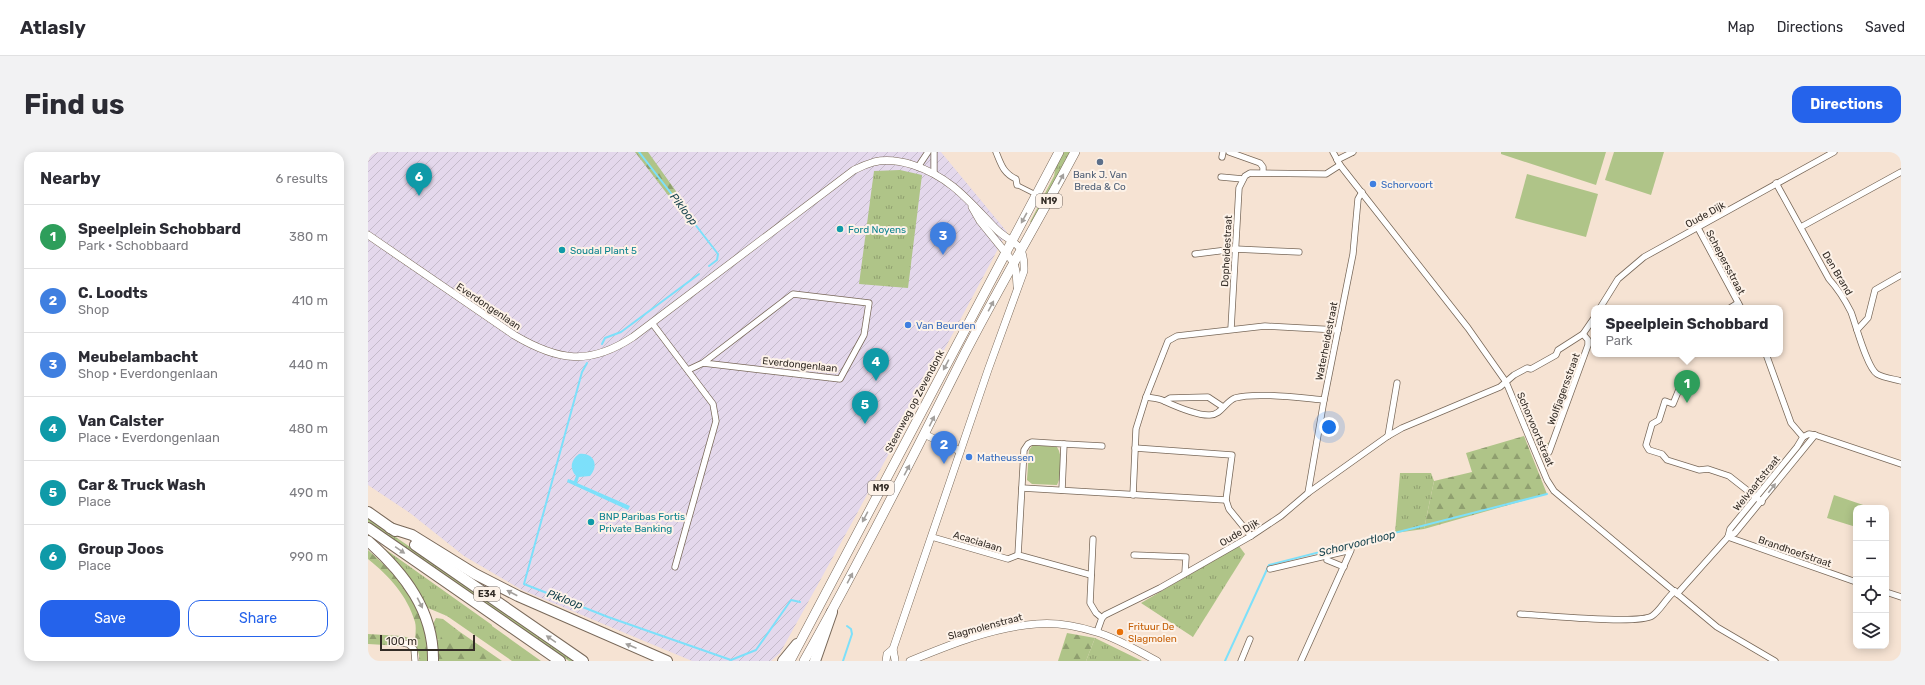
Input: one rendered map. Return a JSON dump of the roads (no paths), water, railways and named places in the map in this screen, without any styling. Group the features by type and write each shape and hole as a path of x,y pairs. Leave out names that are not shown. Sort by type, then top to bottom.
{"highway":[{"name":"E34","path":"368,512 583,661"},
{"name":"E34","path":"368,528 560,661"},
{"path":"390,528 412,535 475,574 518,596 667,661"},
{"path":"368,542 401,574 420,603 429,626 433,661"},
{"path":"816,661 832,612"},
{"path":"783,661 797,644"}],"main road":[{"name":"Steenweg op Zevendonk","path":"790,661 797,644 1059,152"},
{"name":"N19","path":"804,661 832,612 926,435 966,353 1021,249 1075,152"}],"street":[{"path":"918,167 928,152"},
{"path":"934,152 934,173"},
{"path":"996,152 1002,168 1008,175 1016,178 1018,185 1037,195"},
{"path":"1229,152 1260,163 1263,167 1263,172"},
{"name":"Schorvoortstraat","path":"1334,152 1339,163 1464,322 1506,382 1547,480 1554,491 1717,627 1775,661"},
{"path":"1221,177 1244,177 1250,173 1263,172 1326,174 1352,152"},
{"name":"Oude Dijk","path":"1602,305 1618,278 1627,269 1644,257 1834,152"},
{"name":"Everdongenlaan","path":"368,235 535,348 553,354 586,357 601,354 618,347 854,170 875,162 897,160 934,173 949,182 967,198 998,231 1012,240 1021,249"},
{"path":"1801,227 1901,172"},
{"name":"Dopheidestraat","path":"1231,329 1239,188 1244,177"},
{"name":"Den Brand","path":"1776,183 1829,279 1838,289 1851,312 1863,348 1876,374 1901,381"},
{"name":"Waterheidestraat","path":"1308,493 1324,400 1353,254 1358,199 1362,192"},
{"name":"Everdongenlaan","path":"967,198 980,221 1005,254 1014,263"},
{"name":"Schepersstraat","path":"1698,228 1738,305"},
{"path":"894,661 893,649 932,537 931,533 1024,271 1024,256 1021,249"},
{"path":"1195,254 1236,249 1299,252"},
{"path":"1014,263 1017,291"},
{"path":"1857,330 1868,318 1875,290 1901,275"},
{"name":"Everdongenlaan","path":"688,370 703,363 793,294 869,303 864,335 840,379 703,363"},
{"name":"Oude Dijk","path":"1102,618 1185,574 1251,536 1281,516 1308,493 1388,436 1435,414 1500,387 1514,375 1527,368 1531,369 1556,355 1558,350 1583,334 1591,322"},
{"path":"652,323 713,404 716,421 675,568"},
{"path":"1133,495 1136,429 1146,397 1168,342 1172,338 1177,336 1231,329 1277,326 1338,330"},
{"name":"Wolfjagersstraat","path":"1549,452 1588,345 1588,340 1583,334"},
{"path":"1767,357 1791,423 1803,437"},
{"path":"1682,382 1673,404 1665,401 1659,420 1652,424 1647,447 1649,450 1662,454 1667,460 1698,470 1708,469 1729,476 1762,502"},
{"path":"1388,436 1397,383"},
{"path":"1146,397 1165,401 1175,406 1209,416 1218,413 1223,406 1239,397 1268,396 1324,400"},
{"path":"1165,401 1170,398 1208,397 1223,406"},
{"path":"1803,452 1797,447 1803,437 1809,434 1901,464"},
{"path":"926,435 960,451"},
{"name":"Welvaartstraat","path":"1520,614 1616,620 1648,618 1655,614 1728,537 1735,534 1803,452 1815,435"},
{"path":"1018,555 1024,450 1028,444 1032,442 1102,446"},
{"path":"1062,490 1064,444"},
{"name":"Welvaartstraat","path":"1728,537 1730,529 1797,447"},
{"path":"1135,448 1232,455 1226,500 1229,509 1251,536"},
{"path":"1022,488 1226,500"},
{"name":"Acacialaan","path":"932,537 1008,560 1018,555 1091,575"},
{"name":"Brandhoefstraat","path":"1728,537 1853,581"},
{"path":"1093,539 1090,603 1096,613 1102,618 1098,632"},
{"path":"1270,569 1351,550 1301,661"},
{"path":"1134,555 1186,557 1185,574"},
{"path":"1327,560 1344,567"},
{"path":"1889,593 1901,597"},
{"name":"Slagmolenstraat","path":"910,661 969,639 1036,624 1060,624 1098,632 1157,661"},
{"path":"1242,661 1250,639"},
{"path":"402,643 408,644 414,649 415,661"},
{"path":"886,661 887,654 893,649"}],"water":[{"path":"579,454 588,455 594,460 595,464 593,472 590,476 579,477 577,483 630,506 628,510 567,482 568,479 574,481 576,476 572,470 572,464 574,459"}],"waterway":[{"name":"Pikloop","path":"639,152 718,254 717,260 709,266"},
{"name":"Pikloop","path":"602,344 605,338 621,332 699,274"},
{"name":"Pikloop","path":"587,363 582,372 524,584 608,617 731,660 756,650 791,600 800,602"},
{"name":"Schorvoortloop","path":"1225,661 1269,565 1547,494"},
{"name":"Pikloop","path":"843,661 852,634 851,629 847,626"}],"place":[{"name":"Bank J. Van Breda & Co","path":"1100,162"},
{"name":"Schorvoort","path":"1373,184"},
{"name":"Group Joos","path":"419,196"},
{"name":"Ford Noyens","path":"840,229"},
{"name":"Soudal Plant 5","path":"562,250"},
{"name":"Meubelambacht","path":"943,255"},
{"name":"Van Beurden","path":"908,325"},
{"name":"Van Calster","path":"876,381"},
{"name":"Speelplein Schobbard","path":"1687,403"},
{"name":"Car & Truck Wash","path":"865,424"},
{"name":"Matheussen","path":"969,457"},
{"name":"C. Loodts","path":"944,464"},
{"name":"BNP Paribas Fortis Private Banking","path":"591,522"},
{"name":"Frituur De Slagmolen","path":"1120,632"}]}
